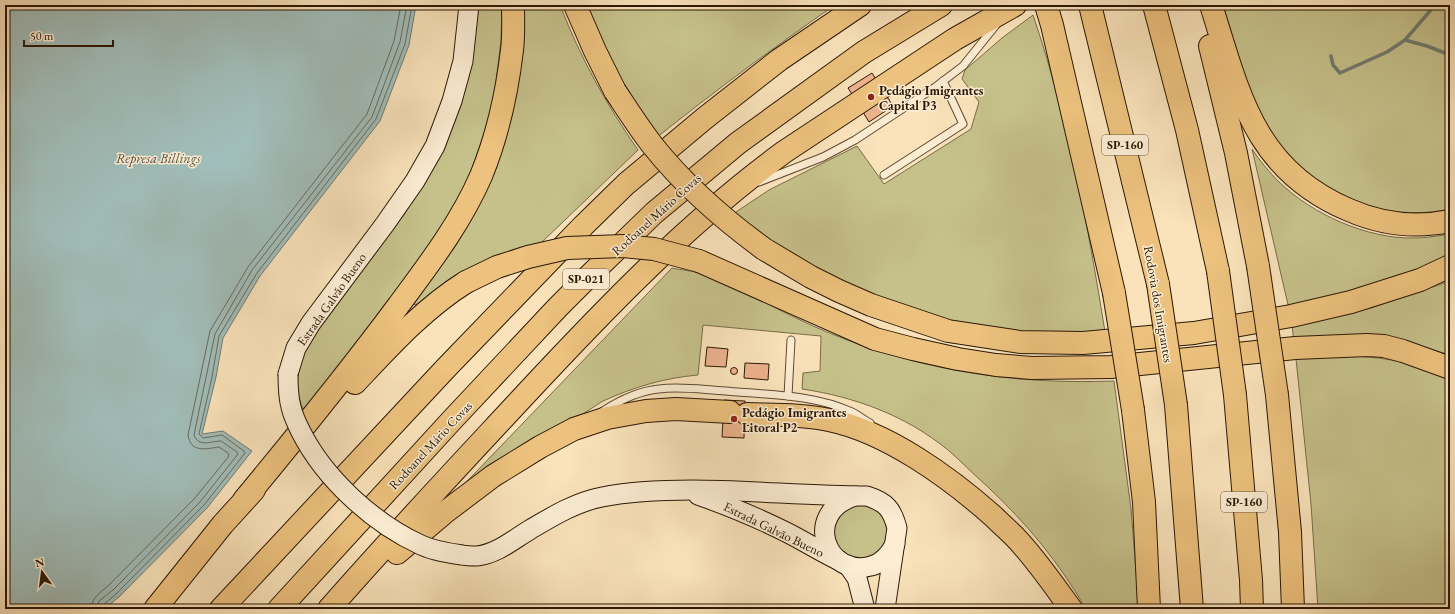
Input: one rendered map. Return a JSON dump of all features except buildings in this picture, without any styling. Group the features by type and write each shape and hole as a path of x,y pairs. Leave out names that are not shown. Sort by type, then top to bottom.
{"highway":[{"path":"244,500 366,348 448,239 469,201 481,176 491,149 508,84 512,49 513,5"},
{"path":"575,5 594,51 615,91 654,146 692,189 719,215 764,249 811,277 858,300 948,331 1020,342 1083,343 1194,333 1290,316 1351,302 1420,280 1450,266"},
{"name":"SP-021","path":"221,609 446,368 583,226 626,184 705,118 779,60 860,5"},
{"name":"Rodoanel Mário Covas","path":"279,609 452,420 558,308 654,213 738,143 864,52 941,5"},
{"name":"Rodovia dos Imigrantes","path":"1090,5 1158,284 1176,405 1192,609"},
{"name":"SP-160","path":"1154,5 1187,130 1218,271 1235,395 1251,572 1252,609"},
{"path":"1200,5 1236,153 1258,266 1277,395 1290,532 1293,609"},
{"path":"1211,5 1239,91 1250,117 1263,142 1289,173 1321,197 1364,217 1384,222 1413,225 1450,221"},
{"path":"330,609 425,501 579,336 685,233 758,172 804,139 955,39 1012,7"},
{"path":"1049,15 1114,293 1133,410 1144,502 1149,609"},
{"path":"155,609 244,500 397,339 435,304 466,282 498,267 528,257 567,248 623,246 654,249 699,260 876,338 951,357 996,365 1032,368 1112,367 1295,348 1366,345 1384,346 1403,350 1450,368"},
{"path":"330,609 444,513 493,476 540,447 574,429 607,418 646,411 676,409 801,416 829,420 850,426 880,439 932,469 971,497 1014,536 1044,570 1071,609"}],"main road":[{"name":"Estrada Galvão Bueno","path":"469,5 463,61 452,101 435,146 415,181 385,224 311,323 296,348 288,374 291,408 309,447 322,466 344,491 379,520 420,545 436,551 462,556 478,556 493,551 509,544 562,512 600,497 648,490 722,490 867,496 878,500 888,507 894,517 897,528 885,609"},
{"name":"Estrada Galvão Bueno","path":"685,490 738,509 787,533 818,551 855,567 866,568 876,565 885,559 892,551 896,542"},
{"name":"Estrada Galvão Bueno","path":"855,496 844,499 835,506 828,516 825,526 825,538 829,549 857,578 866,609"}],"lane":[{"path":"734,192 844,148 943,81 969,59 1012,7"},
{"path":"884,175 963,124 943,81"},
{"path":"788,396 792,340"},
{"path":"574,429 619,401 639,393 658,389 680,387 811,399 834,405 852,412 876,426"},
{"path":"896,438 932,469"}],"shaded area":[{"path":"477,5 502,5 501,40 494,98 487,126 468,180 444,229 305,414 301,404 298,387 301,361 309,343 403,216 416,196"},
{"path":"517,5 560,5 594,80 638,150 541,243 418,304 411,305 459,236"},
{"path":"580,5 835,5 700,103 656,138 628,99"},
{"path":"1223,5 1450,5 1450,209 1412,213 1388,210 1364,204 1333,190 1314,179 1290,158 1262,118 1240,61"},
{"path":"1033,15 1057,93 1067,132 1092,252 1105,332 1021,334 950,323 874,298 768,242 733,214 769,190 857,146 884,184 971,129 979,102 962,79 965,70 1002,38"},
{"path":"1252,149 1279,182 1292,194 1324,214 1359,229 1396,237 1423,238 1450,234 1450,258 1417,272 1289,309"},
{"path":"672,268 704,274 791,316 849,341 923,363 998,377 1075,382 1114,381 1131,509 1139,609 1086,609 1042,544 1016,515 948,450 932,438 897,417 879,409 822,392 802,389 803,373 820,371 821,336 703,325 698,375 673,378 649,384 626,391 603,401 451,498"},
{"path":"1450,281 1450,355 1410,343 1294,342 1292,325 1371,308"},
{"path":"1341,356 1371,357 1397,361 1410,364 1450,380 1450,609 1318,609 1311,504 1296,359"},
{"path":"865,504 880,510 888,524 885,547 873,557 857,559 842,553 834,539 834,524 849,506"}],"water":[{"name":"Represa Billings","path":"5,5 416,5 409,45 380,121 260,276 223,338 216,377 202,434 223,431 252,451 207,508 119,597 104,609 5,609"}],"waterway":[{"path":"1331,56 1333,65 1340,73 1387,52 1405,40 1430,11 1433,5"},
{"path":"1405,40 1427,46 1450,55"}],"place":[{"name":"Pedágio Imigrantes Capital P3","path":"871,97"},
{"name":"Pedágio Imigrantes Litoral P2","path":"734,419"}]}
